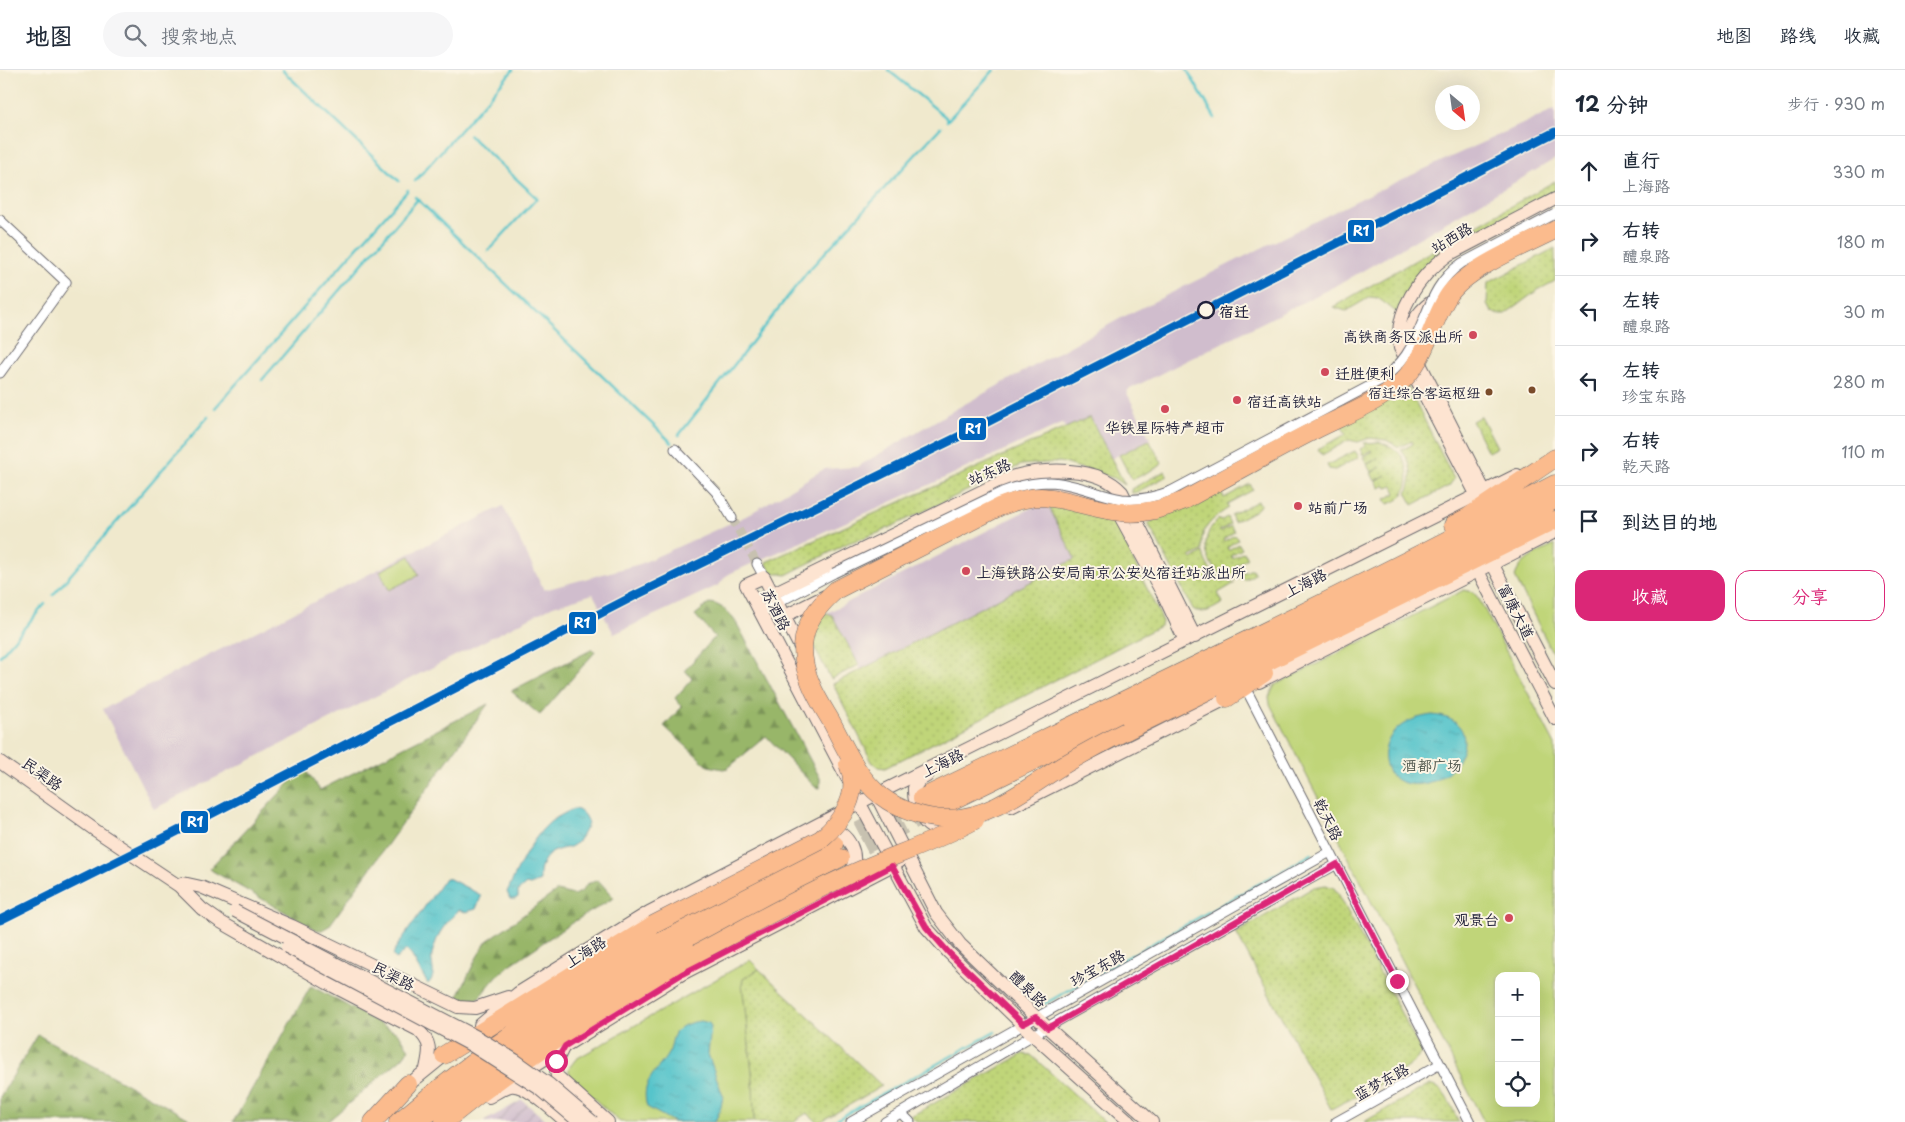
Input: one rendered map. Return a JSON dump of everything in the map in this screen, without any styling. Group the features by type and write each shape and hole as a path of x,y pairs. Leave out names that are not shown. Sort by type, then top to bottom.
{"highway":[{"path":"1312,431 1378,399 1402,382 1412,370 1426,344 1448,296 1471,272 1555,230"},
{"path":"1003,803 976,814 955,819 926,817 901,808 881,796 860,774 811,686 804,661 803,645 809,620 820,605 836,590 999,507 1015,501 1039,497 1122,512 1139,513 1166,508 1185,500 1363,402 1381,380"},
{"path":"1226,650 1287,609 1468,517 1555,457"},
{"path":"1152,498 1184,496 1216,482"},
{"name":"上海路","path":"1555,484 1226,650 926,805 1248,655 1555,500"},
{"path":"444,1122 508,1072 589,1018 698,953 803,897 858,871 958,829 1126,730 1555,520"},
{"path":"1227,698 1274,666 1327,639 1358,616"},
{"path":"444,1055 654,925 821,839 842,818 854,785 853,778 824,708"},
{"name":"上海路","path":"398,1122 500,1042 557,1001 668,933 837,851 752,904 637,970 518,1047 418,1122"},
{"path":"373,1122 408,1084"}],"main road":[{"name":"站西路","path":"1481,494 1400,348 1398,340 1399,329 1408,300 1418,284 1438,262 1448,254 1555,199"},
{"path":"1481,494 1409,342 1409,332 1419,312 1438,296 1555,236"},
{"name":"上海路","path":"364,1122 518,993 649,912 876,794 1555,457"},
{"name":"站东路","path":"758,607 1011,476 1031,471 1052,470 1099,478 1110,482 1122,492 1190,639"},
{"path":"785,616 1026,496 1049,489 1067,491 1100,499 1109,502 1115,507 1190,639"},
{"path":"457,1122 489,1097 565,1046 682,974 1555,532"},
{"name":"富康大道","path":"1492,563 1555,684"},
{"name":"富康大道","path":"1478,571 1555,719"},
{"name":"苏酒路","path":"892,866 746,586 764,577 909,858"},
{"path":"795,636 801,613 807,605"},
{"path":"1003,732 920,780 914,788 916,809 928,825 940,830 948,830 1034,796"},
{"name":"民渠路","path":"0,762 95,830 168,878 471,1045 540,1089 579,1122"},
{"path":"761,853 823,826 835,829 847,839 854,853 855,861 847,879 798,914"},
{"name":"醴泉路","path":"909,858 936,913 960,944 1036,1017 1152,1122"},
{"name":"醴泉路","path":"892,866 926,927 949,953 1034,1035 1130,1122"},
{"path":"181,885 201,887 292,926 458,1006 475,1008 518,993"},
{"path":"181,885 202,909 219,921 327,983 418,1030 427,1038 430,1050 426,1069"},
{"name":"民渠路","path":"233,915 480,1038 550,1085 593,1122"},
{"path":"565,1046 556,1061 556,1076 608,1122"},
{"path":"489,1097 512,1085 520,1087 543,1102 566,1122"}],"street":[{"path":"775,598 834,573 1016,486 1050,482 1076,486 1123,499 1152,498 1171,491 1381,380 1406,356 1415,340 1432,298 1441,282 1452,270 1555,214"},
{"path":"0,220 66,282 0,373"},
{"path":"675,449 710,484 732,518"},
{"path":"757,564 764,577"},
{"name":"乾天路","path":"1246,688 1470,1122"},
{"name":"珍宝东路","path":"851,1122 1330,852"},
{"name":"珍宝东路","path":"886,1122 1034,1035 1337,864"},
{"name":"蓝梦东路","path":"1336,1122 1440,1064"},
{"path":"901,1114 910,1122"}],"shaded area":[{"path":"1555,109 1555,159 1345,281 1126,391 1150,439 1087,471 1063,423 731,573 719,585 614,634 593,594 553,606 154,809 103,709 503,506 544,590 640,564 746,516 824,469 857,467 954,410 1123,317 1364,197"},
{"path":"1047,503 1076,559 861,670 832,615 827,613 1039,504"},
{"path":"522,1100 548,1122 483,1122"}],"green space":[{"path":"1555,181 1555,194 1440,253 1417,275 1399,311 1396,312 1378,298 1370,297 1346,311 1333,307"},
{"path":"1555,248 1555,281 1538,290 1505,314 1492,312 1487,304 1488,283"},
{"path":"1407,385 1454,479 1449,486 1413,505 1407,494 1411,476 1410,466 1401,450 1413,444 1412,441 1399,447 1386,440 1370,438 1358,442 1349,440 1322,455 1318,449 1346,434 1340,422"},
{"path":"1481,416 1497,447 1488,452 1472,421"},
{"path":"1090,417 1125,485 1114,478 1060,462 1021,465 878,533 848,543 786,575 771,572 766,562"},
{"path":"1149,440 1162,463 1160,466 1134,479 1131,478 1119,455"},
{"path":"1380,442 1398,452 1406,465 1408,477 1403,494 1399,499 1388,504 1385,499 1396,493 1393,486 1387,488 1385,485 1380,488 1376,481 1386,475 1375,481 1371,473 1381,467 1371,472 1367,465 1378,458 1367,464 1363,457 1373,451 1363,455 1360,449 1366,446 1364,443"},
{"path":"1355,451 1359,457 1335,470 1329,469 1327,465"},
{"path":"1165,471 1167,476 1132,493 1131,489"},
{"path":"1250,484 1253,490 1227,504 1229,508 1209,524 1202,538 1202,551 1190,557 1192,559 1203,552 1210,569 1218,577 1235,583 1218,593 1223,603 1208,611 1197,611 1193,609 1148,523 1218,487 1224,498"},
{"path":"1258,501 1261,505 1256,510 1234,522 1231,515"},
{"path":"1047,503 1112,517 1161,617 1162,623 1160,626 885,768 878,767 872,762 833,684 1075,559"},
{"path":"1227,517 1230,524 1219,531 1231,526 1234,532 1223,539 1224,541 1235,535 1238,540 1227,547 1228,550 1239,544 1242,549 1231,555 1232,558 1244,552 1247,558 1236,565 1241,574 1252,569 1255,574 1244,580 1242,576 1234,580 1224,576 1216,570 1207,554 1207,536 1219,519 1220,521"},
{"path":"1555,545 1555,658 1515,577 1517,571 1526,561"},
{"path":"410,556 419,575 389,590 380,571"},
{"name":"酒都广场","path":"1464,590 1473,592 1479,599 1555,745 1555,1122 1484,1122 1270,704 1269,697 1275,685"},
{"path":"710,603 718,605 725,610 737,624 820,778 820,788 815,787 766,736 728,768 723,769 708,766 664,726 682,707 675,698 692,679 685,670 715,637 695,615"},
{"path":"827,613 832,615 859,665 831,679 803,626"},
{"path":"593,649 595,652 540,715 511,691"},
{"path":"488,704 329,926 322,930 317,930 209,869 296,776 306,771 320,790"},
{"path":"598,880 614,898 573,922 510,965 497,976 475,1002 458,996 487,941 557,891 573,895 581,892 587,884"},
{"path":"1326,885 1334,888 1339,895 1422,1053 1393,1077 1331,1109 1236,933 1314,887"},
{"path":"750,960 759,969 743,979 742,983 753,1081 754,1122 620,1122 569,1076 569,1068 576,1059"},
{"path":"759,969 882,1086 820,1122 807,1113 793,1122 754,1122 753,1081 742,983 743,979"},
{"path":"311,986 399,1034 409,1049 402,1058 327,1122 233,1122"},
{"path":"38,1035 195,1122 0,1122 0,1097"},
{"path":"1023,1054 1031,1055 1105,1122 917,1122 911,1116"},
{"path":"1428,1085 1444,1094 1459,1122 1364,1122"}],"water":[{"path":"1432,715 1450,719 1461,728 1464,740 1462,753 1454,766 1442,776 1427,783 1410,784 1401,782 1388,771 1386,764 1386,747 1389,739 1398,728 1407,722"},
{"path":"573,809 583,814 588,824 580,839 571,847 551,853 542,865 540,881 530,885 526,884 518,891 518,897 510,899 507,892 536,837 549,823"},
{"path":"445,878 479,894 481,897 476,909 466,912 459,910 442,929 432,954 433,977 428,984 410,953 406,950 396,959 393,956 395,949"},
{"path":"701,1021 709,1023 711,1027 708,1054 723,1096 721,1107 715,1122 674,1122 647,1107 646,1089 648,1082 670,1050 678,1029 684,1025"}],"waterway":[{"path":"282,70 399,181"},
{"path":"415,181 513,70"},
{"path":"888,70 948,119"},
{"path":"947,121 994,70"},
{"path":"1187,70 1215,118"},
{"path":"679,435 808,271 941,127"},
{"path":"469,135 537,198 488,251"},
{"path":"215,408 408,190"},
{"path":"415,197 672,443"},
{"path":"262,380 418,199"},
{"path":"53,595 208,417"},
{"path":"0,656 45,604"},
{"path":"1039,1007 1312,854"},
{"path":"832,1122 995,1032"}],"tunnel":[{"path":"732,518 757,564"},
{"path":"834,844 901,809"},
{"path":"840,858 929,812"}],"transit line":[{"name":"R1","path":"0,920 172,834 636,595 960,436 1555,132"}],"place":[{"name":"宿迁","path":"1206,310"},
{"name":"高铁商务区派出所","path":"1473,335"},
{"name":"迁胜便利","path":"1325,372"},
{"name":"宿迁综合客运枢纽","path":"1489,392"},
{"name":"宿迁高铁站","path":"1237,400"},
{"name":"华铁星际特产超市","path":"1165,409"},
{"name":"站前广场","path":"1298,506"},
{"name":"上海铁路公安局南京公安处宿迁站派出所","path":"966,571"},
{"name":"观景台","path":"1509,918"}],"route":[{"path":"556,1061 565,1046 682,974 892,866 926,927 949,953 1023,1024 1036,1017 1048,1028 1337,864 1397,981"}]}
